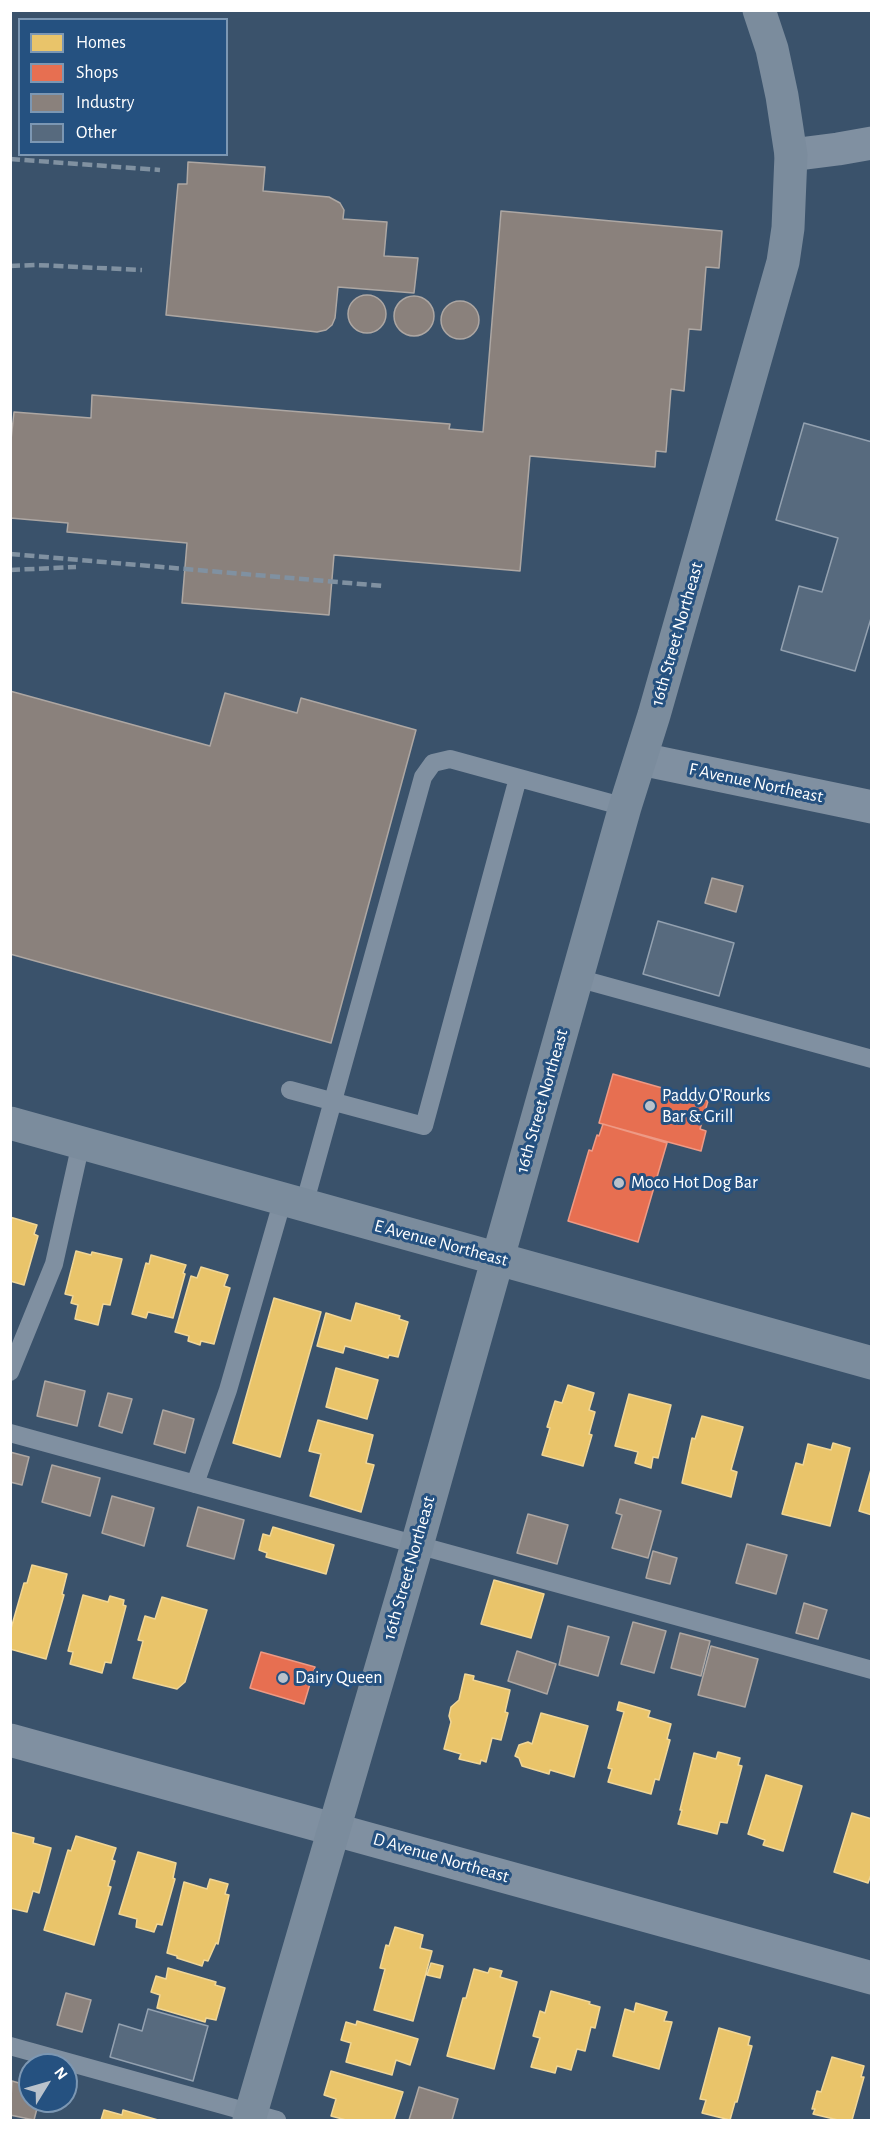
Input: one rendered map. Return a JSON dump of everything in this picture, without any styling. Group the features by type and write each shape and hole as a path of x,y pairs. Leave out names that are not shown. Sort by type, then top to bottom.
{"street":[{"name":"16th Street Northeast","path":"259,2118 333,1828 417,1545 496,1258 625,807 745,401 783,262 789,218 791,155 782,96 761,11"},
{"path":"791,155 872,142"},
{"name":"F Avenue Northeast","path":"641,759 872,807"},
{"name":"E Avenue Northeast","path":"10,1124 872,1363"},
{"name":"D Avenue Northeast","path":"10,1740 872,1978"}],"lane":[{"path":"195,1484 293,1202 333,1102 423,777 433,763 450,759 625,807"},
{"path":"290,1090 424,1126 518,778"},
{"path":"577,978 872,1059"},
{"path":"10,1372 54,1264 81,1143"},
{"path":"10,1433 872,1670"},
{"path":"10,2046 259,2118"}],"building: Homes":[{"path":"10,1217 37,1225 34,1234 38,1236 24,1285 10,1281"},
{"path":"76,1251 122,1259 110,1305 103,1304 98,1325 75,1319 78,1305 71,1303 73,1296 65,1294"},
{"path":"151,1255 186,1265 173,1318 148,1312 146,1318 132,1314 146,1263 149,1264"},
{"path":"201,1267 228,1275 224,1286 230,1288 214,1344 201,1341 200,1345 188,1341 189,1336 175,1332 191,1276 197,1278"},
{"path":"274,1298 321,1312 280,1457 233,1443"},
{"path":"356,1303 400,1316 399,1319 408,1322 398,1357 389,1355 388,1358 345,1346 343,1353 317,1346 326,1313 351,1321"},
{"path":"336,1368 378,1380 367,1419 326,1407"},
{"path":"568,1385 594,1393 589,1410 595,1412 589,1434 592,1435 583,1466 542,1455 555,1401 562,1403"},
{"path":"629,1394 671,1405 658,1458 653,1457 651,1468 635,1463 638,1452 615,1446"},
{"path":"702,1416 743,1427 731,1470 737,1472 731,1497 682,1483 692,1438 695,1439"},
{"path":"318,1420 373,1435 366,1463 374,1465 361,1512 310,1496 321,1454 309,1451"},
{"path":"833,1443 850,1448 830,1526 782,1514 796,1463 803,1465 808,1444 831,1450"},
{"path":"872,1466 872,1515 859,1511"},
{"path":"273,1527 334,1545 326,1574 266,1557 267,1553 259,1550 263,1534 270,1536"},
{"path":"32,1565 67,1574 62,1594 64,1595 46,1659 10,1649 10,1632 24,1583 27,1583"},
{"path":"494,1580 544,1594 531,1638 481,1624"},
{"path":"83,1595 108,1602 110,1596 124,1600 123,1605 126,1606 111,1663 105,1662 102,1673 70,1664 73,1652 68,1651"},
{"path":"162,1597 207,1610 185,1682 177,1689 133,1678 143,1641 138,1640 145,1616 155,1619"},
{"path":"465,1674 474,1676 473,1680 510,1690 505,1712 508,1713 501,1740 492,1738 486,1762 481,1760 480,1764 459,1759 461,1754 444,1749 451,1722 449,1716 451,1707 459,1700"},
{"path":"619,1702 650,1711 648,1717 671,1724 667,1739 670,1740 659,1780 655,1779 651,1794 608,1782 612,1769 608,1768 624,1712 617,1710"},
{"path":"541,1713 588,1726 574,1777 550,1770 549,1774 522,1766 519,1758 515,1756 519,1745 528,1742 532,1744"},
{"path":"718,1752 740,1758 738,1765 742,1766 727,1823 720,1822 717,1834 678,1824 694,1753 716,1759"},
{"path":"766,1775 802,1786 783,1851 763,1845 765,1840 748,1834"},
{"path":"852,1813 872,1819 872,1872 868,1883 834,1872"},
{"path":"10,1832 34,1838 33,1843 51,1848 39,1893 33,1891 27,1912 10,1908"},
{"path":"76,1836 116,1848 108,1886 111,1887 94,1945 44,1930 68,1850 71,1851"},
{"path":"138,1852 176,1863 173,1878 175,1879 162,1925 157,1924 154,1932 136,1927 137,1919 119,1914"},
{"path":"210,1879 228,1884 225,1894 229,1895 218,1944 216,1943 208,1961 204,1960 202,1966 167,1953 184,1882 207,1889"},
{"path":"395,1927 423,1935 420,1948 432,1951 413,2021 374,2010 385,1969 380,1968 386,1945 389,1946"},
{"path":"431,1963 443,1966 440,1978 427,1975"},
{"path":"168,1968 216,1982 215,1985 225,1988 216,2020 206,2018 205,2022 157,2008 160,1995 151,1992 156,1976 166,1979"},
{"path":"490,1968 502,1971 500,1977 517,1982 494,2069 447,2056 463,1998 466,1998 474,1969 488,1973"},
{"path":"551,1991 600,2007 595,2028 591,2027 585,2051 577,2049 571,2070 557,2066 555,2073 531,2067 540,2038 533,2036 540,2011 545,2013"},
{"path":"636,2003 667,2012 664,2021 672,2022 659,2069 613,2056 625,2009 634,2012"},
{"path":"357,2021 418,2039 410,2065 396,2060 392,2075 346,2062 351,2043 341,2040 346,2022 356,2025"},
{"path":"719,2028 750,2037 748,2045 752,2046 730,2120 702,2113 706,2100 700,2099"},
{"path":"832,2057 864,2066 861,2077 864,2077 852,2120 838,2120 813,2114 815,2109 812,2109 817,2091 821,2092"},
{"path":"331,2071 403,2092 394,2120 346,2120 331,2116 336,2099 324,2095"},
{"path":"104,2110 122,2115 123,2110 158,2120 101,2120"}],"building: Shops":[{"path":"613,1074 708,1101 700,1129 706,1131 701,1151 599,1123"},
{"path":"603,1124 667,1143 638,1242 568,1221 589,1150 592,1151"},
{"name":"Dairy Queen","path":"261,1652 315,1667 304,1704 250,1688"}],"building: Industry":[{"path":"188,162 265,167 263,191 329,197 340,203 344,210 343,219 387,222 384,256 418,258 414,293 338,287 335,318 332,325 326,330 317,332 166,315 178,184 187,184"},
{"path":"501,211 722,231 719,268 706,267 701,330 689,329 684,391 671,389 666,452 656,451 655,467 530,456 520,571 334,555 329,615 182,603 187,543 67,532 68,523 10,518 10,449 14,412 91,418 92,395 450,424 449,429 483,432"},
{"path":"367,295 381,300 386,314 381,328 367,333 353,328 348,314 353,300"},
{"path":"414,296 428,302 434,316 428,330 414,336 400,330 394,316 400,302"},
{"path":"460,301 474,306 479,320 474,334 460,339 446,334 441,320 446,306"},
{"path":"10,691 210,746 225,693 297,713 301,698 416,730 331,1043 10,954"},
{"path":"712,878 743,886 736,912 705,903"},
{"path":"45,1381 85,1391 77,1426 37,1416"},
{"path":"108,1393 132,1399 122,1433 99,1426"},
{"path":"163,1410 194,1419 185,1453 154,1444"},
{"path":"10,1452 29,1457 22,1485 10,1482"},
{"path":"52,1465 100,1478 90,1516 42,1502"},
{"path":"112,1496 154,1508 144,1546 102,1533"},
{"path":"620,1499 661,1511 648,1558 612,1548 622,1515 616,1513"},
{"path":"198,1507 244,1520 234,1559 187,1546"},
{"path":"528,1514 568,1525 557,1564 517,1553"},
{"path":"747,1544 787,1555 776,1594 736,1583"},
{"path":"653,1551 677,1558 670,1584 646,1578"},
{"path":"804,1603 827,1610 818,1639 796,1633"},
{"path":"633,1622 666,1631 654,1673 621,1664"},
{"path":"568,1626 609,1637 598,1676 559,1665"},
{"path":"680,1633 710,1641 701,1676 671,1668"},
{"path":"711,1646 758,1659 745,1707 698,1695"},
{"path":"517,1651 556,1664 547,1694 508,1681"},
{"path":"66,1993 91,2000 82,2032 57,2025"},
{"path":"12,2081 18,2083 18,2113 36,2113 34,2120 10,2115"},
{"path":"419,2087 458,2099 452,2120 409,2120"}],"building: Other":[{"path":"804,423 872,442 872,615 855,671 781,650 799,586 822,592 838,538 776,520"},
{"path":"658,921 734,943 719,996 643,974"},
{"path":"148,2009 208,2026 193,2081 110,2057 119,2024 142,2031"}],"railway":[{"path":"10,159 160,170"},
{"path":"10,266 142,270"},
{"path":"10,554 384,586"},
{"path":"10,570 76,567"}],"place":[{"name":"Paddy O'Rourks Bar & Grill","path":"650,1106"},
{"name":"Moco Hot Dog Bar","path":"619,1183"},
{"name":"Dairy Queen","path":"283,1678"}]}
